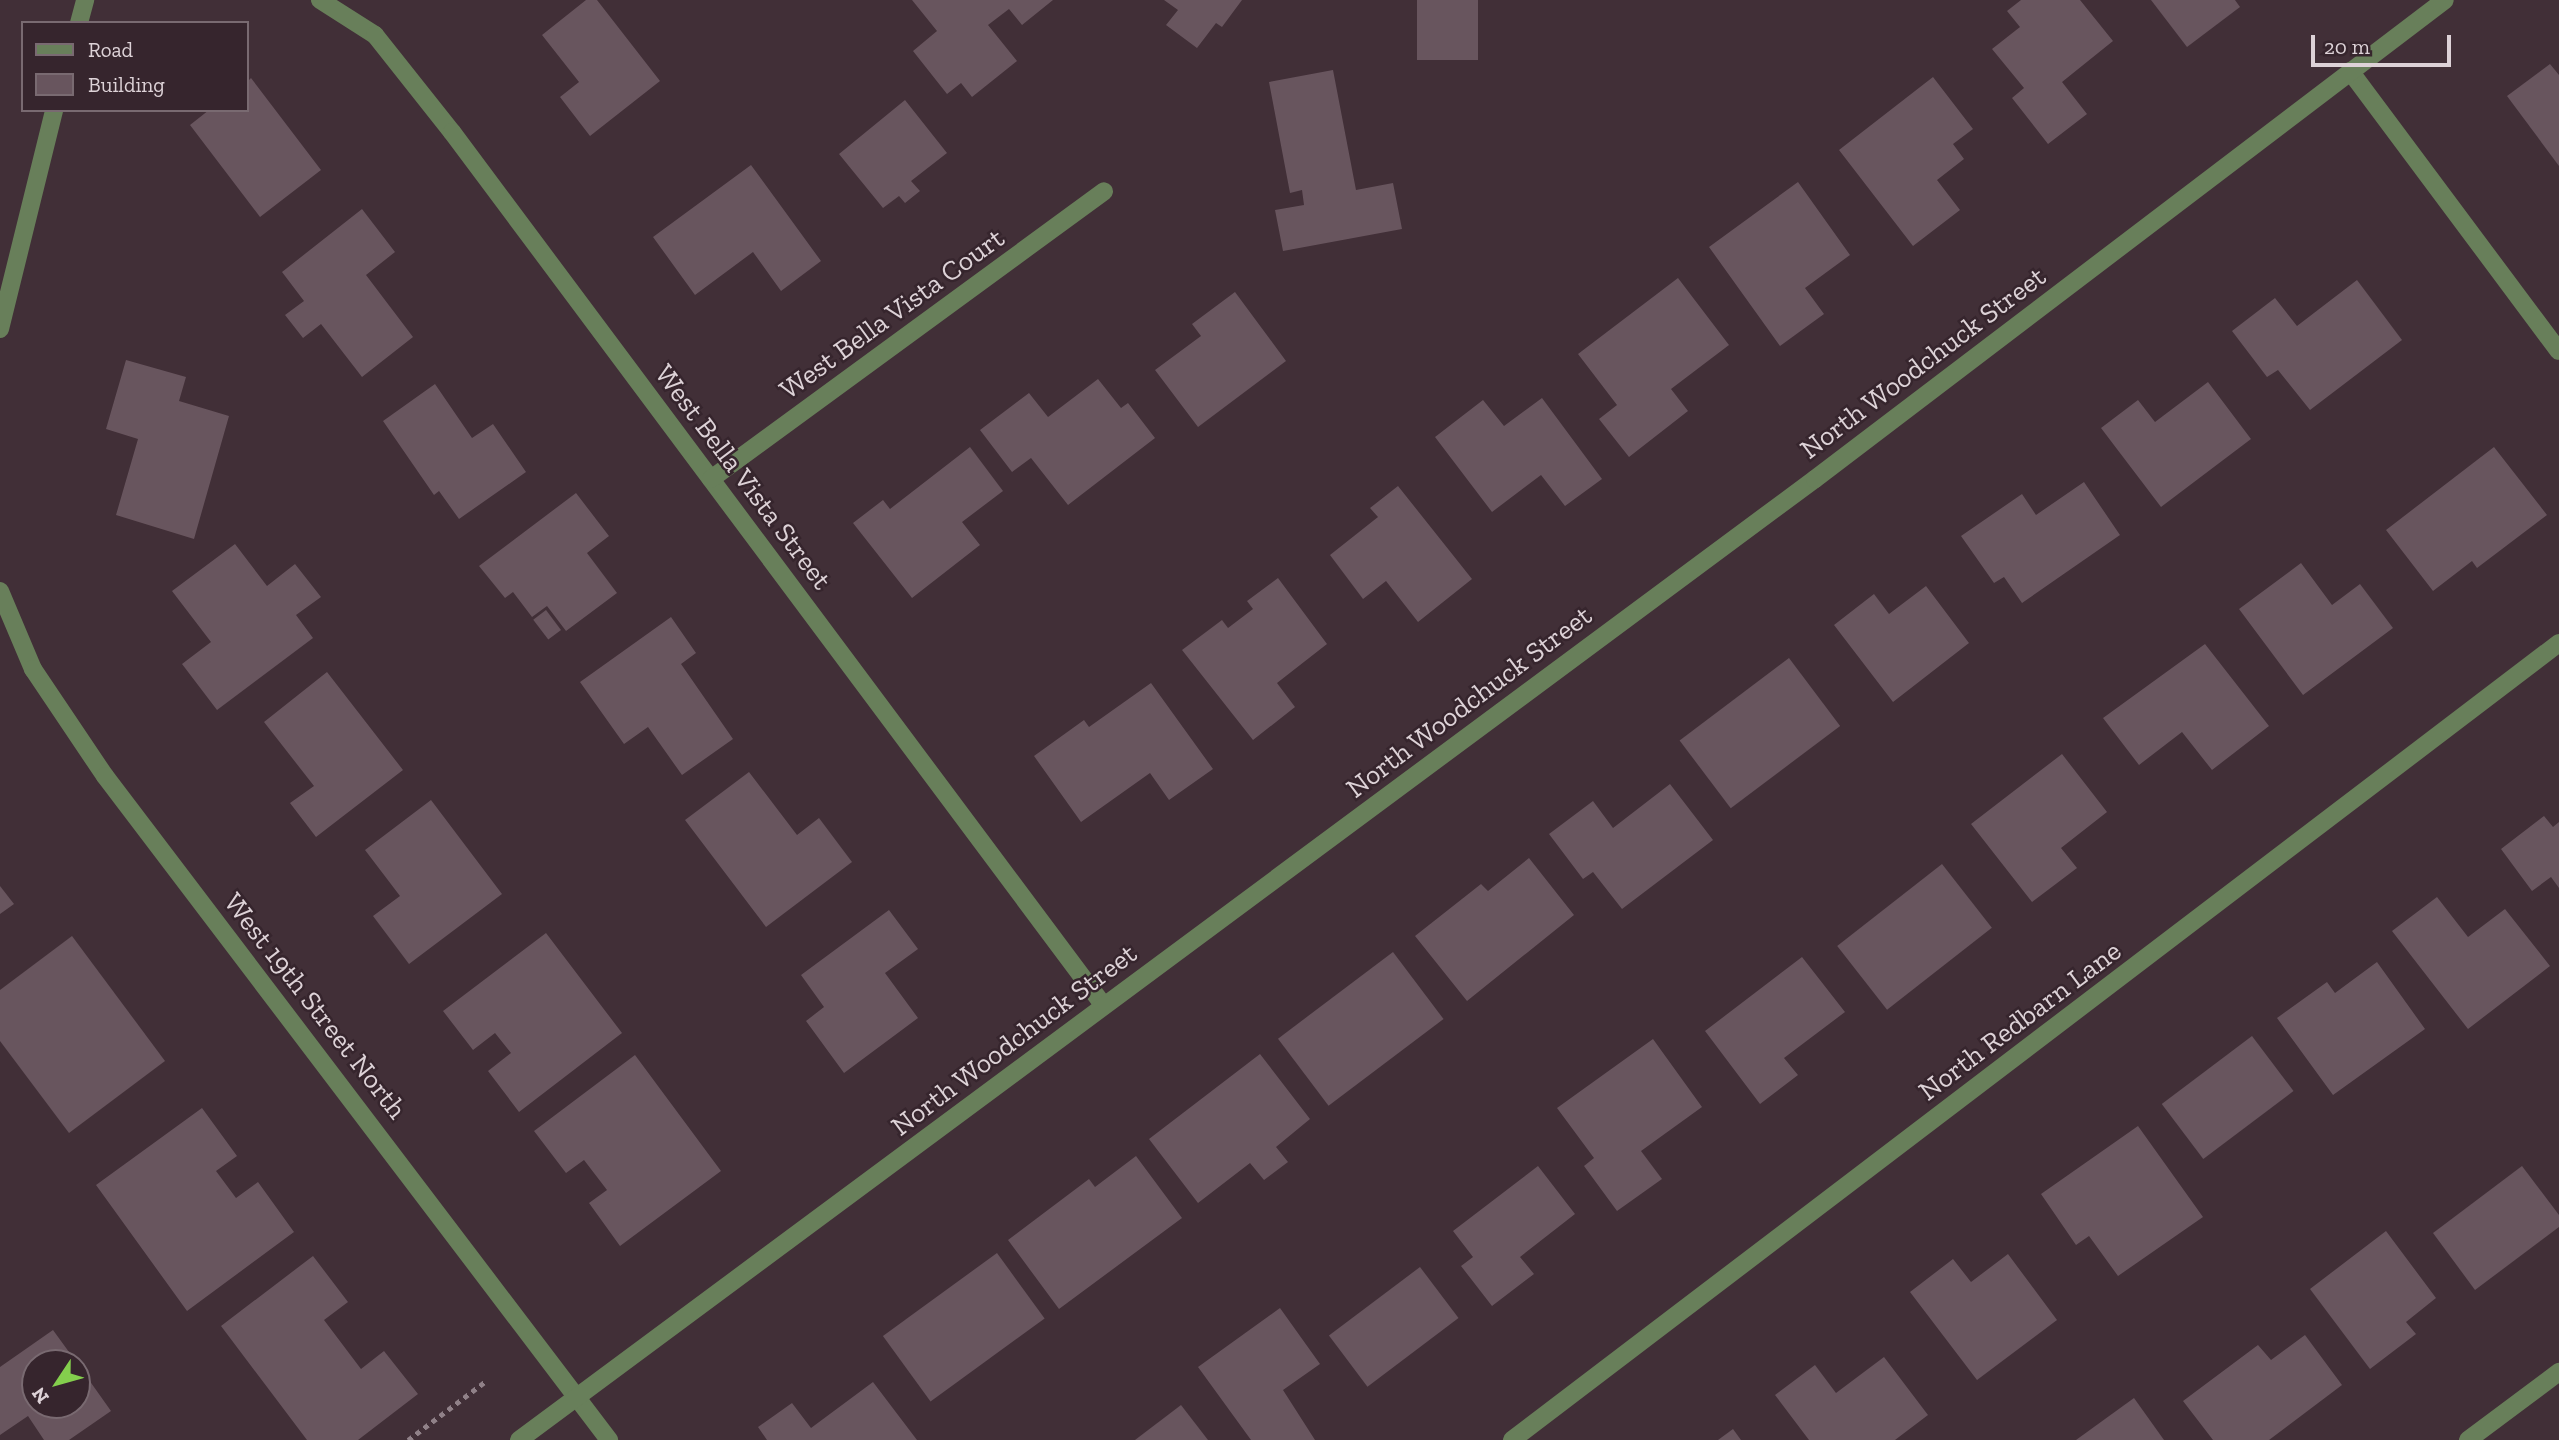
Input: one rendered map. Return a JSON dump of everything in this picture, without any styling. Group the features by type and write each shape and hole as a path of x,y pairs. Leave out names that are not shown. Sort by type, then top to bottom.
{"street":[{"path":"80,21 85,0"},
{"name":"West Bella Vista Street","path":"320,0 375,35 711,479 1104,1006"},
{"name":"North Woodchuck Street","path":"519,1440 1815,480 2445,0"},
{"path":"2350,71 2559,351"},
{"path":"0,329 54,112"},
{"name":"West Bella Vista Court","path":"711,479 1104,191"},
{"name":"West 19th Street North","path":"0,591 33,669 105,776 609,1440"},
{"name":"North Redbarn Lane","path":"1512,1440 2559,643"},
{"path":"2469,1440 2559,1372"}],"path":[{"path":"408,1440 486,1381"}],"building":[{"path":"586,0 597,0 660,81 590,136 560,97 579,82 542,35"},
{"path":"912,0 1053,0 1022,25 1009,9 988,25 1017,61 972,97 961,83 947,94 913,51 937,31"},
{"path":"1164,0 1242,0 1222,27 1216,23 1197,48 1166,25 1178,10"},
{"path":"1417,0 1478,0 1478,60 1417,60"},
{"path":"2021,0 2080,0 2113,41 2062,82 2087,114 2048,144 2012,98 2024,88 1992,49 2020,27 2007,11"},
{"path":"2151,0 2235,0 2240,7 2187,47"},
{"path":"2550,64 2559,75 2559,166 2507,96"},
{"path":"1333,70 1356,190 1393,183 1402,229 1283,251 1275,210 1304,205 1302,190 1290,193 1269,82"},
{"path":"1933,77 1973,129 1953,144 1964,159 1937,180 1960,210 1913,246 1839,150"},
{"path":"251,78 321,170 260,217 190,125 206,112 248,112 248,81"},
{"path":"905,100 947,153 911,181 920,191 905,203 899,196 883,208 839,154"},
{"path":"751,165 821,261 781,291 753,252 695,295 653,237"},
{"path":"1798,182 1850,255 1805,288 1824,314 1780,346 1709,247"},
{"path":"362,209 395,252 366,275 413,337 362,377 321,324 303,338 285,315 304,301 282,272"},
{"path":"1678,278 1729,345 1671,389 1688,411 1629,457 1599,419 1617,405 1578,354"},
{"path":"2357,280 2402,340 2310,410 2278,370 2267,377 2232,331 2275,298 2297,326"},
{"path":"1235,292 1286,361 1198,427 1155,370 1201,336 1192,324"},
{"path":"126,360 186,377 179,401 229,416 194,539 116,515 138,439 106,429"},
{"path":"1098,379 1121,408 1128,403 1155,438 1068,505 1031,458 1012,472 980,430 1029,393 1048,417"},
{"path":"2208,382 2251,439 2161,507 2101,428 2138,400 2155,422"},
{"path":"435,384 472,438 493,424 526,472 459,519 439,491 434,495 383,421"},
{"path":"1542,398 1602,479 1565,506 1541,475 1492,512 1435,437 1483,400 1504,426"},
{"path":"970,447 1003,491 962,522 980,545 912,598 853,523 883,500 890,509"},
{"path":"2494,447 2547,515 2477,568 2472,561 2433,591 2386,530"},
{"path":"2084,482 2120,535 2022,603 2004,577 1994,583 1961,536 2022,494 2036,515"},
{"path":"1398,486 1472,579 1418,622 1386,581 1363,599 1330,555 1378,517 1370,508"},
{"path":"576,493 609,536 587,553 617,593 566,631 547,606 532,617 513,592 505,598 479,566"},
{"path":"235,544 267,586 295,564 321,597 296,615 313,638 217,710 182,664 211,642 172,591"},
{"path":"2301,563 2332,605 2360,584 2393,628 2303,695 2239,609"},
{"path":"1278,578 1327,644 1277,683 1295,707 1253,740 1182,650 1222,620 1228,628 1253,609 1247,601"},
{"path":"1926,586 1969,643 1893,702 1834,625 1874,594 1889,614"},
{"path":"546,610 561,630 548,640 533,620"},
{"path":"671,617 696,653 681,664 733,739 682,775 648,727 624,744 580,682"},
{"path":"2205,644 2269,726 2212,770 2182,732 2139,765 2103,718"},
{"path":"1789,658 1840,726 1731,808 1680,740"},
{"path":"327,672 403,770 316,837 290,803 314,786 264,722"},
{"path":"1151,683 1213,769 1169,800 1150,773 1081,822 1034,756 1084,720 1089,727"},
{"path":"2062,754 2107,812 2061,848 2077,868 2032,902 1971,824"},
{"path":"749,772 797,835 819,818 852,862 766,927 685,820"},
{"path":"1670,784 1713,840 1622,909 1593,872 1583,879 1549,834 1593,801 1613,828"},
{"path":"431,800 502,894 409,964 373,916 400,896 365,850"},
{"path":"2544,816 2553,827 2559,822 2559,888 2551,877 2532,891 2501,849"},
{"path":"1529,858 1574,915 1467,1001 1415,936 1481,884 1488,891"},
{"path":"1942,864 1992,928 1887,1010 1837,946"},
{"path":"0,886 14,904 0,914"},
{"path":"2437,897 2468,937 2505,909 2550,966 2468,1029 2392,931"},
{"path":"889,910 918,949 885,973 918,1018 844,1073 806,1021 824,1007 801,975"},
{"path":"546,933 622,1033 519,1112 488,1071 511,1053 495,1033 473,1050 443,1011"},
{"path":"72,936 165,1061 69,1133 0,1041 0,990"},
{"path":"1393,952 1444,1019 1329,1106 1278,1039"},
{"path":"1802,957 1845,1012 1784,1058 1798,1075 1760,1104 1705,1031"},
{"path":"2377,962 2425,1029 2333,1095 2277,1018 2327,982 2335,993"},
{"path":"2252,1036 2294,1091 2203,1159 2162,1104"},
{"path":"1653,1039 1702,1107 1641,1151 1662,1179 1617,1211 1584,1166 1594,1158 1557,1108"},
{"path":"1260,1054 1310,1119 1276,1147 1288,1162 1264,1180 1250,1163 1198,1203 1149,1139"},
{"path":"635,1055 721,1171 620,1246 589,1203 607,1190 584,1160 566,1173 534,1131"},
{"path":"202,1108 237,1156 216,1171 236,1198 258,1182 294,1232 187,1311 96,1185"},
{"path":"2138,1126 2203,1217 2118,1276 2089,1236 2076,1245 2041,1194"},
{"path":"1136,1156 1182,1218 1059,1309 1008,1240 1089,1179 1095,1187"},
{"path":"1538,1166 1575,1214 1520,1257 1534,1274 1492,1306 1461,1266 1473,1257 1453,1231"},
{"path":"2522,1166 2559,1215 2559,1227 2475,1290 2433,1233"},
{"path":"2386,1231 2436,1298 2406,1322 2416,1334 2370,1369 2310,1289"},
{"path":"997,1253 1045,1319 931,1401 883,1336"},
{"path":"2008,1254 2057,1320 1977,1380 1910,1292 1953,1259 1971,1282"},
{"path":"313,1256 348,1302 324,1320 361,1369 384,1351 418,1394 358,1440 307,1440 221,1326"},
{"path":"1420,1267 1459,1318 1367,1387 1329,1336"},
{"path":"1280,1308 1320,1364 1283,1390 1315,1440 1251,1440 1198,1367"},
{"path":"53,1330 67,1349 26,1349"},
{"path":"2305,1335 2342,1385 2269,1440 2213,1440 2183,1401 2258,1345 2271,1360"},
{"path":"21,1352 21,1419 24,1419 0,1435 0,1367"},
{"path":"1884,1357 1928,1415 1895,1440 1809,1440 1775,1395 1815,1365 1836,1393"},
{"path":"873,1382 917,1440 767,1440 758,1427 792,1403 811,1428"},
{"path":"91,1383 111,1411 69,1440 44,1440 30,1419 91,1419"},
{"path":"2134,1398 2164,1440 2076,1440"},
{"path":"1181,1405 1208,1440 1135,1440"},
{"path":"1733,1429 1741,1440 1718,1440"}]}
